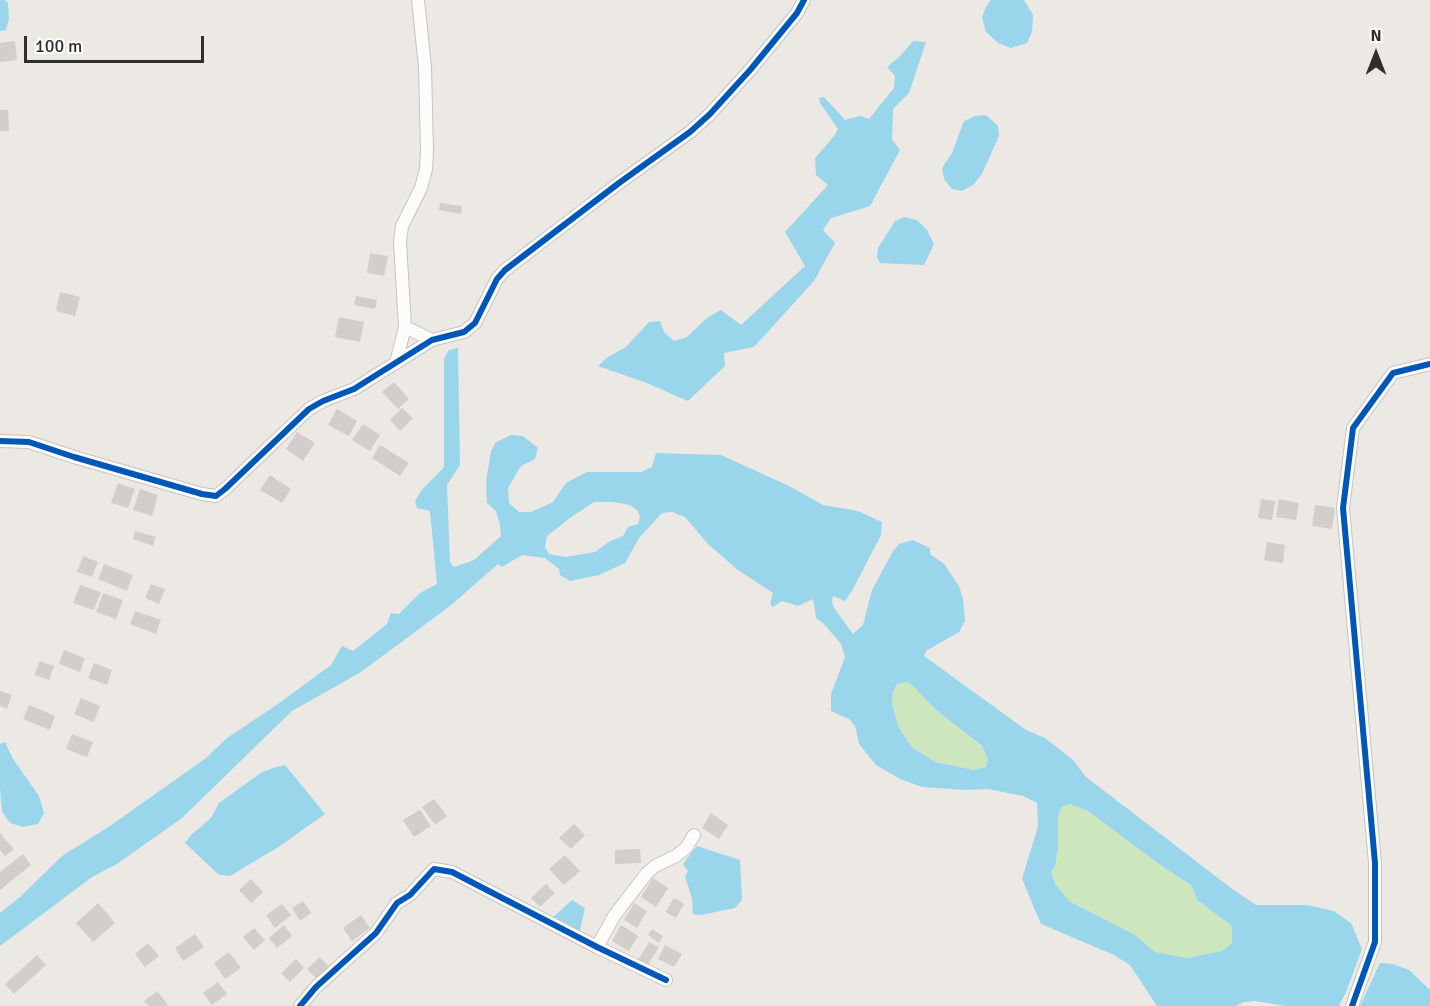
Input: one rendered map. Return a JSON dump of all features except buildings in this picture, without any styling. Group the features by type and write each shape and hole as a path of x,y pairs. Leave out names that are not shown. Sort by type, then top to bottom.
{"street":[{"path":"396,363 405,327 400,242 402,226 421,188 426,170 425,67 418,0"},
{"path":"0,441 29,442 202,494 216,496 309,409 354,389 432,340 464,332 475,323 497,279 505,270 690,132 710,114 751,69 797,13 804,0"},
{"path":"405,327 432,340"},
{"path":"1352,1006 1375,942 1375,863 1343,508 1353,428 1393,373 1430,364"},
{"path":"597,947 614,916 647,873 686,848 694,835"},
{"path":"300,1006 316,987 376,933 397,903 410,895 434,869 452,872 666,980"}],"green space":[{"path":"907,682 937,711 982,747 989,759 986,767 974,770 935,762 913,748 899,728 892,704 893,692 897,684"},
{"path":"1070,804 1088,811 1191,885 1197,900 1232,926 1232,943 1222,951 1187,958 1155,952 1135,935 1069,901 1054,884 1051,872 1055,866 1058,849 1058,816 1062,807"}],"water":[{"path":"0,0 8,3 9,19 6,30 0,31"},
{"path":"991,0 1024,0 1033,15 1032,32 1027,43 1011,48 998,43 986,32 982,17"},
{"path":"913,41 926,42 909,93 893,109 892,139 900,150 870,206 831,218 823,230 835,243 814,281 754,347 724,353 725,366 688,401 647,383 598,366 608,357 626,347 649,322 660,321 664,332 674,341 687,337 708,317 721,310 741,325 805,266 785,232 828,185 816,175 815,158 838,129 819,98 824,97 845,120 860,116 869,119 894,88 895,76 887,67"},
{"path":"986,115 998,126 999,136 982,174 973,185 962,191 952,189 944,179 942,168 952,153 964,121 975,116"},
{"path":"904,217 917,220 927,230 934,244 924,265 880,263 877,257 878,248 895,221"},
{"path":"458,348 460,465 447,485 450,562 454,567 474,560 501,536 496,511 487,503 486,482 491,451 496,442 511,435 523,436 538,448 535,459 521,466 508,488 509,503 519,512 531,512 553,502 566,483 587,472 641,472 652,467 656,453 721,455 789,486 823,505 858,511 882,522 881,535 853,589 845,601 833,596 834,608 853,634 863,625 872,590 899,544 913,540 930,548 930,554 944,564 959,586 965,621 959,632 926,651 924,656 1026,730 1045,738 1074,761 1086,777 1256,905 1307,905 1334,911 1351,923 1362,949 1339,1006 1286,1006 1255,1001 1244,1002 1236,1006 1157,1006 1130,965 1114,955 1041,924 1022,879 1038,826 1037,803 1023,796 988,789 922,787 900,779 876,765 859,744 855,726 849,719 831,711 831,694 845,657 841,644 816,618 813,599 798,606 782,601 773,607 770,604 773,593 738,570 708,544 685,517 672,512 662,513 639,538 625,563 599,575 570,581 560,575 559,569 545,558 522,555 502,567 498,564 450,606 361,672 292,711 182,818 117,864 92,877 0,946 0,913 62,856 110,826 206,758 227,738 331,665 342,646 353,651 387,624 391,613 399,614 420,593 437,584 430,511 417,508 415,501 421,491 444,467 444,358 449,350","holes":["594,502 630,505 638,511 640,517 638,524 628,527 623,536 610,541 595,552 565,557 549,554 545,547 547,536","907,682 912,685 937,711 982,746 988,759 986,767 974,770 935,762 913,748 899,728 892,704 893,692 897,684","1070,804 1088,811 1191,885 1197,900 1232,926 1232,943 1222,951 1187,958 1155,952 1135,935 1069,901 1055,884 1051,872 1055,866 1058,849 1058,816 1062,807"]},
{"path":"5,742 13,759 39,796 44,813 38,824 23,827 10,823 2,812 0,744"},
{"path":"285,765 325,814 280,846 230,876 219,875 185,843 211,818 219,803 262,772"},
{"path":"697,846 740,860 742,900 735,908 701,915 693,914 692,898 685,877 688,871 683,864"},
{"path":"572,900 585,908 579,935 550,920"},
{"path":"1380,963 1393,964 1409,970 1430,990 1430,1006 1360,1006"}],"cycle path":[{"path":"0,441 29,442 202,494 216,496 309,409 354,389 432,340 464,332 475,323 497,279 505,270 690,132 710,114 751,69 797,13 804,0"},
{"path":"1352,1006 1375,942 1375,863 1343,508 1353,428 1393,373 1430,364"},
{"path":"300,1006 316,987 376,933 397,903 410,895 434,869 452,872 666,980"}]}
